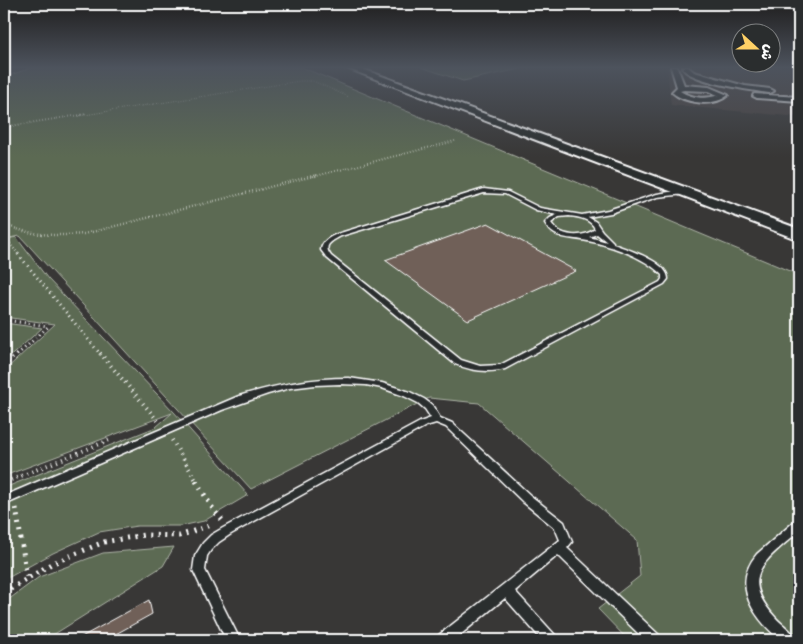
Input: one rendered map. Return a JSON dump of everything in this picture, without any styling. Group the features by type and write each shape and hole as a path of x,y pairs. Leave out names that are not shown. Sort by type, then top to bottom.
{"street":[{"path":"425,97 657,189 688,193 799,235"},
{"path":"454,97 752,204"},
{"path":"692,97 704,99 712,97"},
{"path":"731,97 736,98"},
{"path":"747,97 799,101"},
{"path":"747,99 799,101"}],"lane":[{"path":"538,209 549,227 560,234 614,246 656,266 665,275 665,279 662,283 502,367 479,369 458,362 324,252 326,243 339,236 484,191 506,193 538,209 580,216 602,215 657,189"},
{"path":"548,223 554,217 567,215"},
{"path":"578,237 594,234 602,215"},
{"path":"580,216 591,220 614,246"},
{"path":"4,501 234,401 289,384 325,380 379,384 401,391 430,407 435,414 436,420"},
{"path":"234,640 199,570 199,558 205,547 227,531 423,424 436,420 450,425 527,499 560,525 566,542 560,549 444,640"},
{"path":"790,640 773,626 759,608 751,590 751,574 758,562 799,524"},
{"path":"560,549 654,640"},
{"path":"506,590 550,640"}],"path":[{"path":"4,127 197,97"},
{"path":"4,224 17,231 50,236 84,234 455,141"},
{"path":"4,245 10,244 58,306 159,421 150,424"},
{"path":"4,320 49,326 4,366"},
{"path":"4,593 27,577 63,558 106,542 142,534 177,537 223,521 215,512 167,431"},
{"path":"4,482 114,439"},
{"path":"14,496 27,577"}],"shaded area":[{"path":"670,97 799,97 799,117 671,105"}],"green space":[{"path":"4,97 373,97 799,275 799,640 628,640 598,609 640,576 637,540 479,403 429,398 251,489 20,236 4,239"},
{"path":"16,237 48,279 174,412 248,495 204,521 181,526 137,526 99,532 53,553 4,580 4,488 156,427 172,413 4,476 4,371 55,324 4,317 4,240"},
{"path":"4,323 42,328 4,362"},
{"path":"174,547 163,566 45,640 4,640 4,603 39,577 103,553"}],"building":[{"path":"488,223 576,271 468,320 385,260"},
{"path":"149,600 152,614 105,640 76,640"}]}
